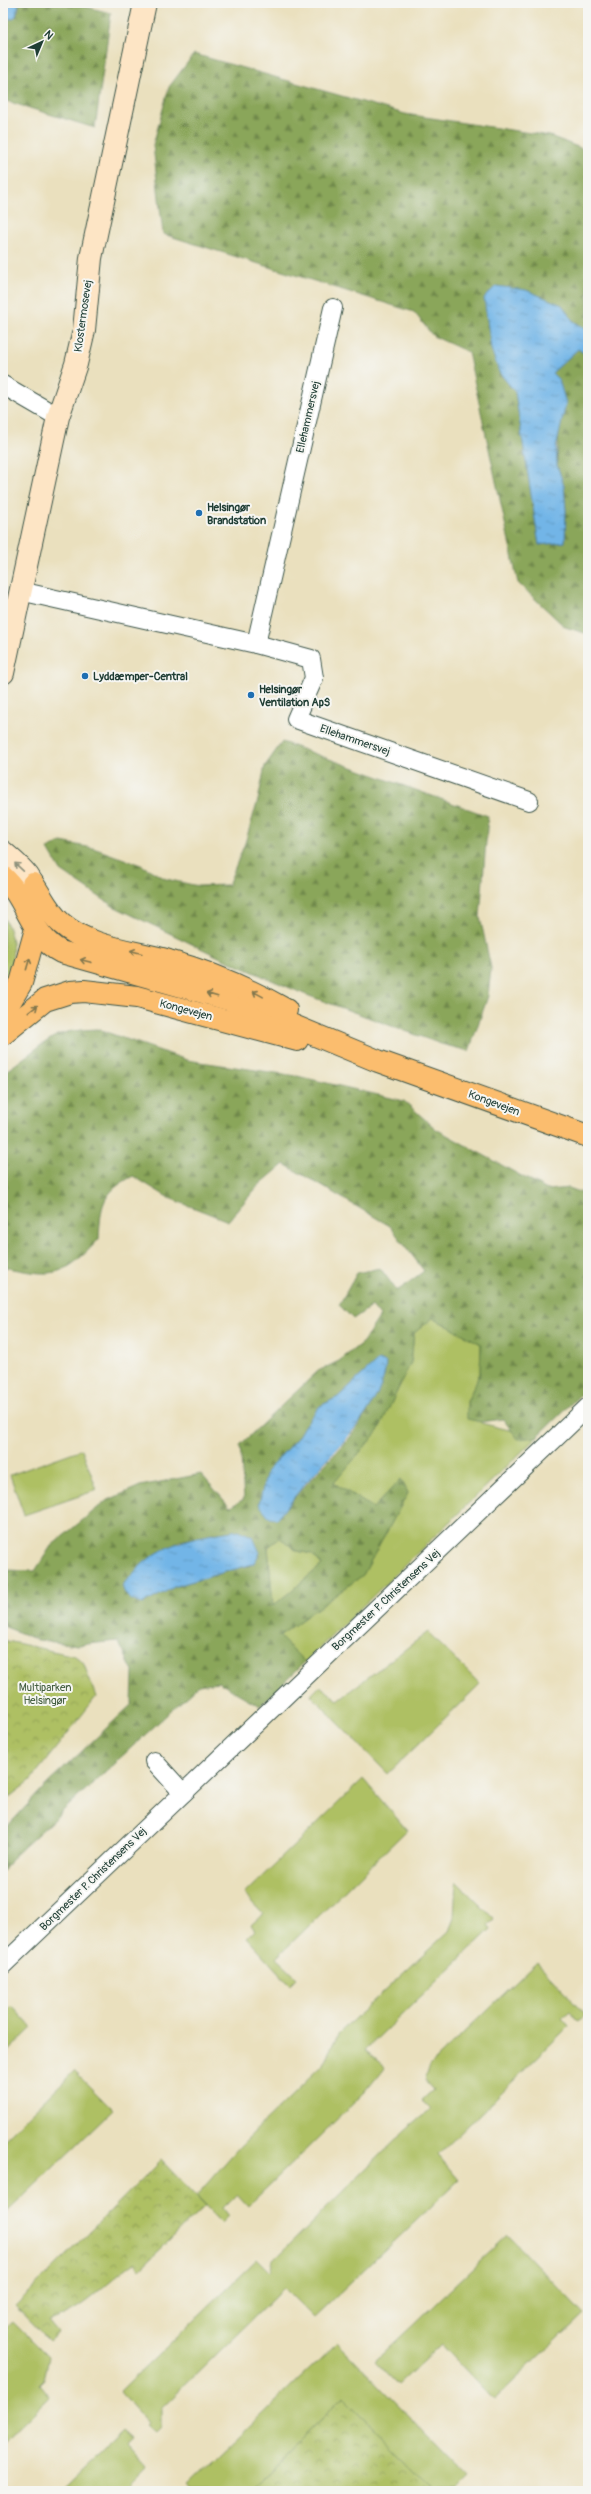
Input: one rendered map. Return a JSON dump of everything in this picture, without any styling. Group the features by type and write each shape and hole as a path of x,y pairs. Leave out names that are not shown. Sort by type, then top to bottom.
{"main road":[{"name":"Klostermosevej","path":"3,673 14,601 58,417 76,364 84,330 91,258 145,3"},
{"path":"3,852 22,868 54,916 62,924 81,936 171,961 250,990 378,1061"},
{"name":"Kongevejen","path":"3,877 20,898 36,929 47,945 61,952 231,1000 378,1061 588,1136"},
{"path":"3,1013 21,983 36,929 37,897 33,884"},
{"name":"Kongevejen","path":"3,1034 45,1000 70,992 100,991 137,997 378,1061"}],"street":[{"name":"Ellehammersvej","path":"256,644 333,308"},
{"path":"3,385 58,417"},
{"name":"Ellehammersvej","path":"14,601 256,644 311,659 314,678 296,719 529,801"},
{"name":"Borgmester P. Christensens Vej","path":"3,1965 588,1407"},
{"path":"154,1760 183,1793"}],"green space":[{"path":"19,3 70,3 111,13 95,128 3,100 3,18 7,19 19,10"},
{"path":"194,54 405,114 550,136 588,151 588,330 573,322 562,305 499,372 515,392 539,545 565,542 566,510 564,486 557,465 559,426 552,373 578,349 588,356 588,634 565,627 518,583 468,352 433,336 414,312 163,234 153,145 169,87"},
{"path":"282,742 488,816 480,917 491,968 488,996 469,1051 441,1044 304,994 223,959 113,906 61,871 48,849 61,842 93,848 141,865 166,879 198,886 228,885 245,843 258,800 265,766"},
{"path":"3,916 10,934 13,952 10,971 3,989"},
{"path":"97,1029 187,1060 297,1076 404,1101 436,1129 547,1190 569,1188 588,1195 588,1387 537,1437 518,1439 503,1419 481,1422 467,1419 467,1402 480,1373 481,1344 433,1318 414,1333 411,1362 378,1431 334,1483 373,1508 401,1479 408,1493 363,1575 279,1636 305,1662 260,1706 218,1682 199,1685 12,1858 3,1872 3,1831 44,1787 132,1704 133,1671 118,1641 78,1645 38,1640 3,1626 3,1570 35,1571 51,1546 106,1501 140,1486 201,1474 230,1507 244,1499 240,1445 318,1371 339,1361 363,1342 380,1316 372,1306 353,1319 339,1305 357,1273 380,1268 397,1291 424,1271 390,1226 284,1164 258,1186 228,1221 169,1198 133,1176 114,1188 109,1194 102,1209 99,1239 76,1262 56,1272 46,1273 3,1267 3,1073 57,1035 74,1031","holes":["364,1373 385,1374 363,1418 347,1441 277,1518 276,1461 297,1438 304,1426 320,1406 338,1397","219,1533 253,1564 176,1586 143,1604 122,1585 179,1541","280,1538 297,1551 312,1554 322,1565 273,1606 268,1547"]},
{"path":"433,1318 481,1344 480,1373 467,1402 481,1423 537,1437 305,1662 279,1636 363,1575 408,1493 401,1479 373,1508 333,1483 378,1431 411,1362 414,1333"},
{"path":"82,1449 97,1490 24,1515 10,1475"},
{"path":"280,1538 297,1551 312,1554 322,1565 273,1606 268,1547"},
{"path":"428,1632 480,1684 388,1774 311,1695 320,1686 338,1700"},
{"name":"Multiparken Helsingør","path":"3,1640 75,1656 83,1662 96,1697 30,1781 3,1802"},
{"path":"363,1779 407,1830 276,1958 297,1978 290,1985 247,1938 255,1930 251,1925 263,1914 244,1894"},
{"path":"456,1881 494,1919 488,1925 491,1929 365,2050 385,2067 365,2092 248,2206 237,2194 223,2208 229,2216 222,2223 196,2196 241,2145 322,2066 338,2034 449,1931 454,1918"},
{"path":"537,1962 586,2015 579,2021 570,2011 562,2018 569,2026 438,2155 459,2180 314,2318 284,2288 161,2409 161,2427 155,2433 146,2425 148,2423 120,2392 257,2259 270,2272 273,2260 405,2130 431,2109 422,2100 433,2090 425,2081 430,2065"},
{"path":"12,2006 32,2028 3,2056 3,2015"},
{"path":"74,2071 113,2110 3,2216 3,2141"},
{"path":"161,2160 205,2206 140,2269 134,2263 74,2310 48,2321 58,2333 49,2341 15,2306"},
{"path":"508,2235 584,2314 494,2400 441,2344 398,2385 375,2361"},
{"path":"13,2321 49,2357 44,2379 39,2384 50,2397 3,2443 3,2330"},
{"path":"337,2343 470,2479 458,2491 430,2491 432,2488 343,2397 248,2491 192,2491 188,2486"},
{"path":"343,2397 433,2488 430,2491 248,2491"},
{"path":"123,2431 132,2439 127,2445 147,2467 123,2491 61,2491"}],"water":[{"path":"3,3 19,3 16,16 12,19 3,18"},
{"path":"496,286 526,290 562,305 573,321 588,330 588,356 578,349 552,373 559,380 566,403 556,448 557,465 564,486 566,510 565,542 539,545 515,392 499,372 491,349 484,298"},
{"path":"378,1360 386,1363 383,1379 369,1409 348,1437 304,1485 277,1519 270,1518 259,1504 267,1471 297,1438 304,1426 320,1406 338,1397"},
{"path":"239,1530 253,1537 260,1553 253,1564 176,1586 143,1604 135,1602 125,1593 122,1585 143,1564 156,1554 190,1539"}],"place":[{"name":"Helsingør Brandstation","path":"199,513"},
{"name":"Lyddæmper-Central","path":"85,676"},
{"name":"Helsingør Ventilation ApS","path":"251,695"}]}
